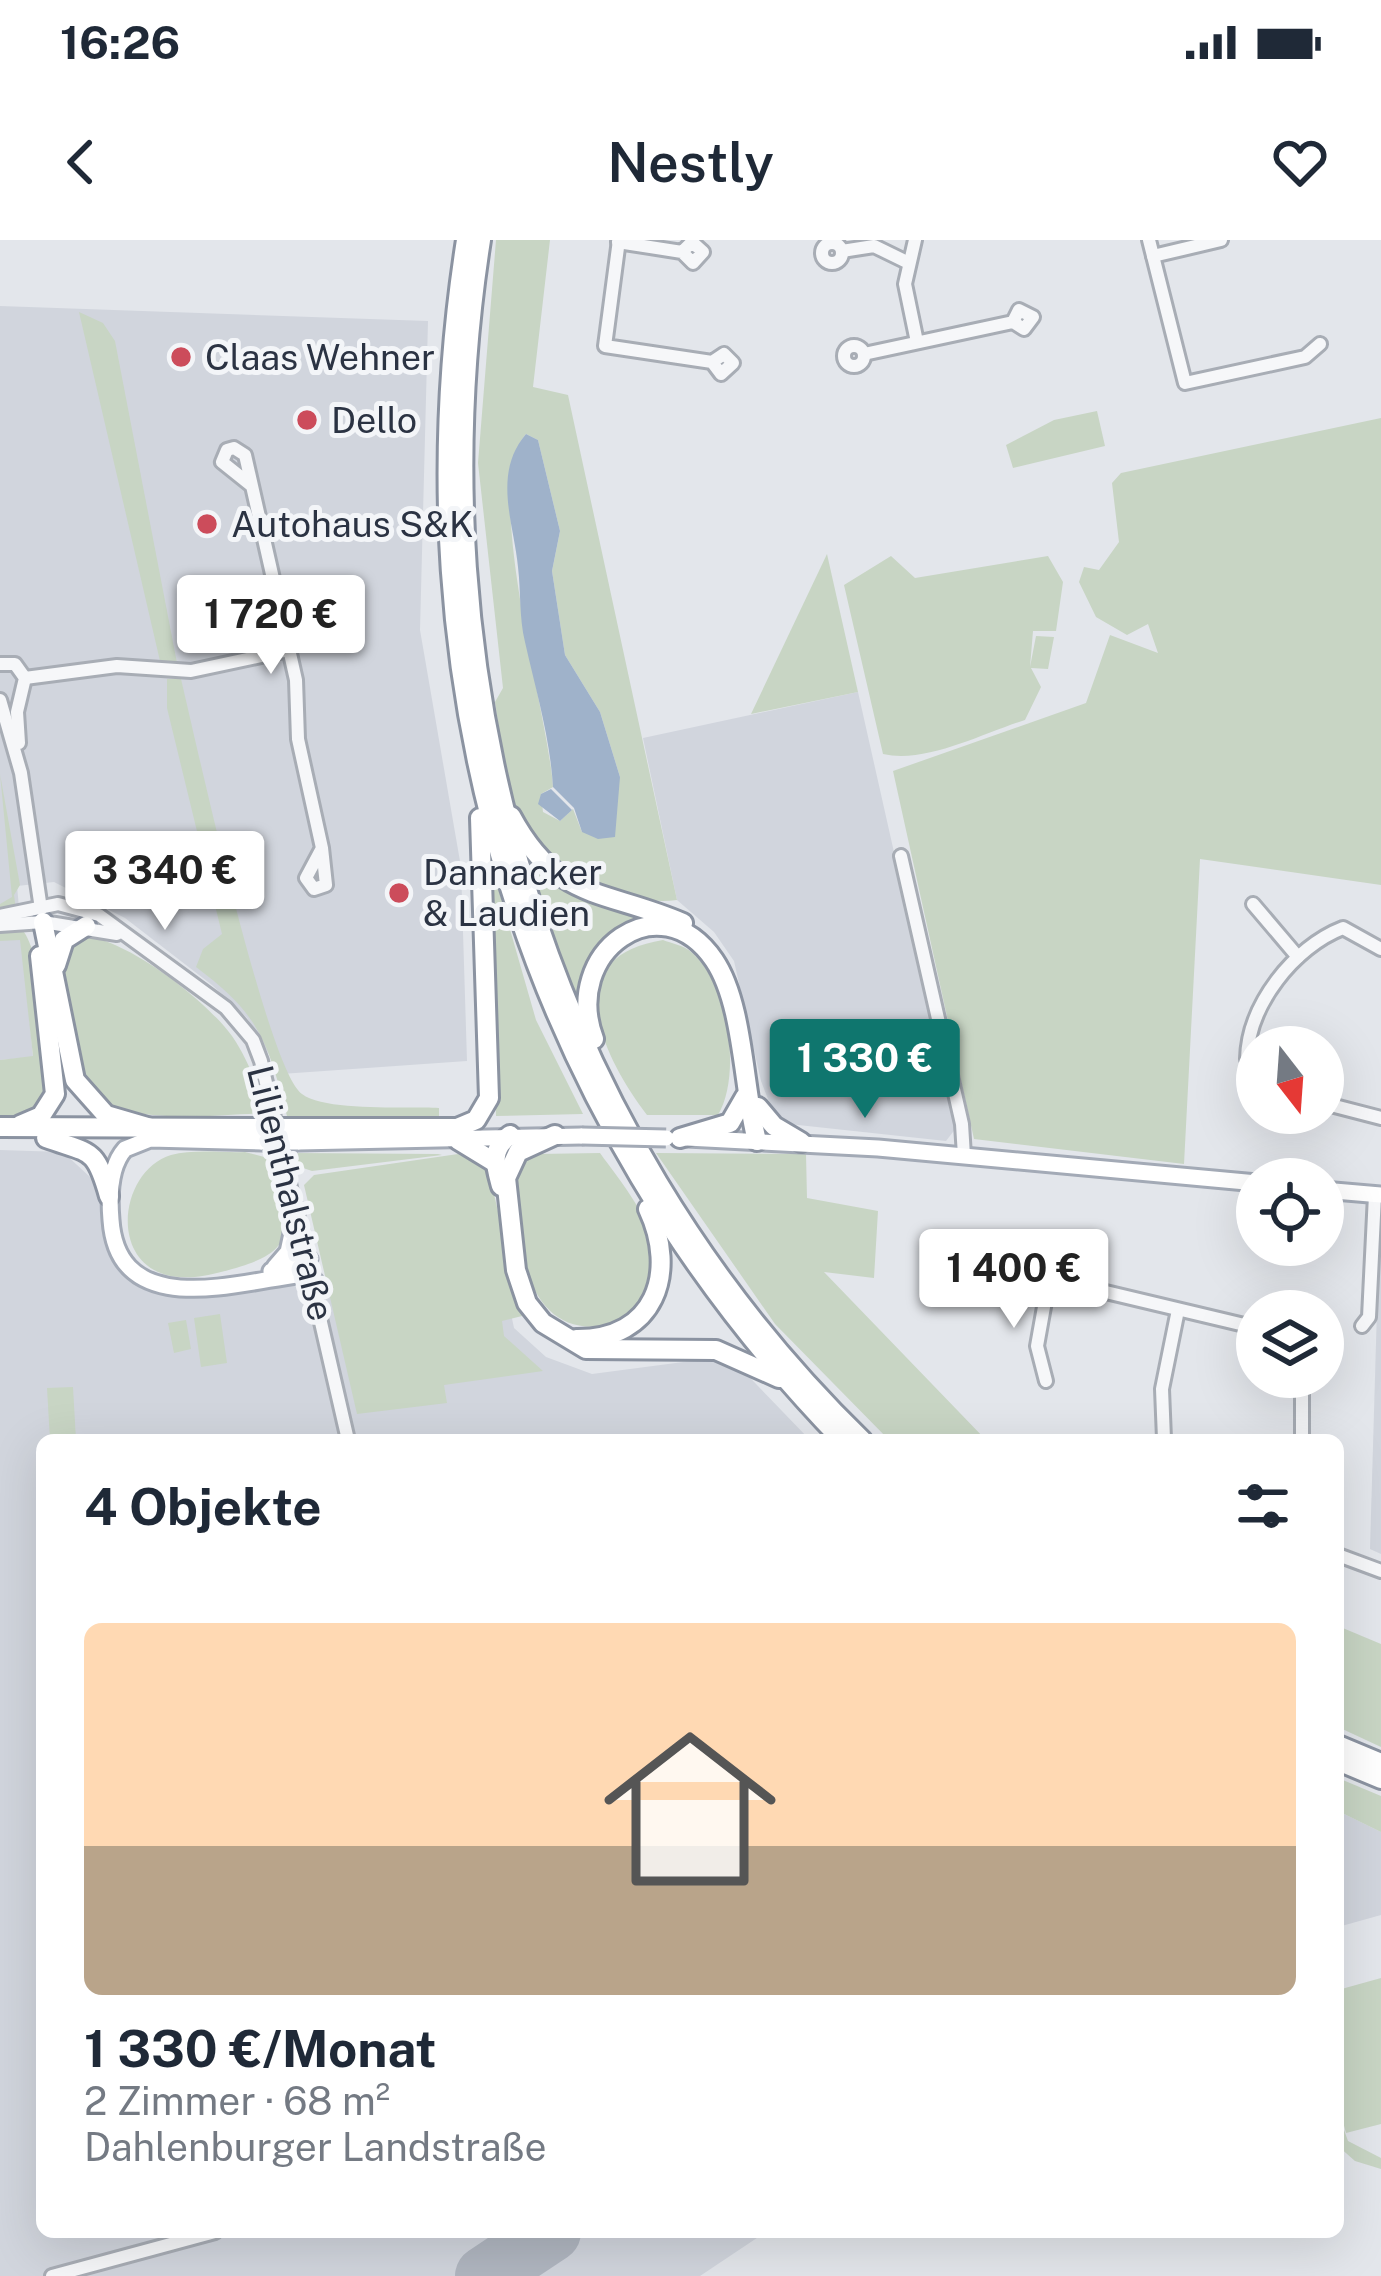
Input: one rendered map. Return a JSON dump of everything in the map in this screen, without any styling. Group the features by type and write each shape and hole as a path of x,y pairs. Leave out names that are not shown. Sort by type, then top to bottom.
{"highway":[{"path":"466,240 449,390 447,534 459,666 537,971 604,1120 634,1171 709,1283 836,1434"},
{"path":"4,1131 458,1134 476,1120 489,1098 490,793 461,531 464,389 481,240"},
{"path":"490,793 530,851 559,879 586,893 684,924 716,952 731,984 758,1107 757,1141"},
{"path":"490,793 551,965 621,1118 721,1274 802,1377 856,1434"},
{"path":"42,914 70,1063 82,1094 106,1115 152,1134"},
{"path":"4,1131 41,1116 55,1094 38,937 42,914"},
{"path":"54,970 64,940 86,926"},
{"path":"621,1118 588,1025 584,998 599,956 623,936 640,930 682,932 711,955 725,985 757,1141"},
{"path":"673,1138 730,1124 742,1110 747,1087"},
{"path":"758,1107 774,1126 805,1143"},
{"path":"4,1131 87,1149 101,1166 110,1196"},
{"path":"46,1138 152,1134"},
{"path":"458,1134 494,1162"},
{"path":"510,1135 497,1148 494,1162 506,1202 516,1270 527,1303 559,1337 604,1352 675,1347 716,1350 789,1383"},
{"path":"506,1202 512,1159 556,1135"},
{"path":"559,1337 587,1339 622,1330 645,1314 660,1290 662,1248 634,1171"},
{"path":"1344,1748 1381,1763"},
{"path":"1344,1764 1381,1779"}],"main road":[{"path":"152,1134 118,1156 110,1196 115,1246 138,1275 175,1290 296,1275 314,1280"},
{"path":"458,1134 805,1143 1236,1182"},
{"path":"1344,1192 1378,1195"},
{"path":"267,1273 288,1252 297,1210"},
{"path":"234,1284 309,1258"}],"street":[{"path":"915,240 906,296 917,342"},
{"path":"1149,240 1185,383 1305,357 1320,344"},
{"path":"1153,256 1221,240"},
{"path":"682,252 618,241 605,346 712,362"},
{"path":"842,250 874,246 909,262"},
{"path":"864,354 1013,322"},
{"path":"252,486 290,650 298,694 298,739 322,848"},
{"path":"26,678 116,666 191,671 290,650"},
{"path":"1,659 20,668 26,678"},
{"path":"21,773 20,694 26,678"},
{"path":"20,694 0,699 21,773 42,914"},
{"path":"902,856 957,1104 964,1156"},
{"path":"1253,904 1298,957"},
{"name":"Lilienthalstraße","path":"42,914 79,907 226,1008 254,1040 347,1434"},
{"path":"0,916 42,914"},
{"path":"0,925 42,914"},
{"name":"Lilienthalstraße","path":"42,914 124,935"},
{"path":"1253,1026 1270,992 1298,957 1343,928 1381,949"},
{"path":"1344,1108 1381,1118"},
{"path":"1361,1326 1369,1317 1378,1195"},
{"path":"986,1269 1236,1323"},
{"path":"1046,1381 1037,1346 1049,1279"},
{"path":"1164,1434 1162,1389 1178,1310"},
{"path":"1302,1398 1302,1434"},
{"path":"1344,1557 1381,1571"},
{"path":"52,2276 193,2238"}],"shaded area":[{"path":"0,306 428,321 420,630 461,867 467,1061 281,1074 247,1018 212,985 125,918 54,882 17,886 33,1057 0,1060"},
{"path":"858,692 956,1128 946,1141 789,1124 773,1112 761,1081 734,961 714,932 677,900 643,738"},
{"path":"0,1150 63,1152 101,1189 113,1257 154,1292 199,1296 498,1252 514,1328 546,1357 592,1374 729,1356 804,1434 36,1434 36,2238 757,2238 700,2276 0,2276"},
{"path":"1381,1206 1381,1554 1370,1549"},
{"path":"1344,1814 1381,1832 1381,1915 1344,1925"}],"green space":[{"path":"496,240 550,240 533,387 568,395 677,900 640,898 572,875 530,839 518,817 495,702 503,688 478,463","holes":["526,434 538,440 560,531 552,571 565,655 600,712 620,777 582,832 573,809 560,821 543,812 541,794 553,787 513,550 514,461"]},
{"path":"79,312 103,323 115,341 177,663 160,661"},
{"path":"1097,411 1105,446 1013,468 1006,445 1054,420"},
{"path":"1381,418 1381,885 1200,859 1184,1164 974,1139 893,771 1086,703 1110,635 1158,653 1148,624 1127,635 1096,617 1079,582 1084,567 1099,570 1119,542 1112,483 1121,473"},
{"path":"827,554 858,692 751,714"},
{"path":"891,556 915,578 1048,556 1063,582 1056,631 1033,631 1030,667 1036,636 1054,637 1048,669 1031,668 1041,687 1025,720 936,751 883,754 844,585"},
{"path":"167,679 181,679 252,968 287,1072 302,1094 313,1100 347,1106 439,1108 439,1118 287,1116 258,1031 234,1000 196,967 203,949 222,934 167,708"},
{"path":"0,774 20,885 14,895 16,910 0,913 0,904 12,897"},
{"path":"520,849 551,877 581,895 653,919 620,930 598,948 585,973 579,1007"},
{"path":"490,860 536,1020 583,1114 496,1116"},
{"path":"22,930 40,983 47,1082 43,1099 27,1118 0,1118 0,1060 33,1056 20,940 0,941 0,932"},
{"path":"79,936 118,946 140,958 204,1005 238,1045 266,1113 144,1114 101,1100 87,1087 75,1059 63,960"},
{"path":"663,940 687,949 703,965 722,1006 730,1054 718,1115 647,1115 604,1038 599,987 609,966 629,950"},
{"path":"245,1152 268,1158 284,1221 278,1246 248,1264 198,1277 166,1275 143,1261 128,1229 128,1210 142,1176 171,1155"},
{"path":"295,1153 442,1155 312,1171 300,1167"},
{"path":"600,1153 640,1210 656,1259 653,1280 632,1318 597,1327 569,1323 548,1309 534,1288 518,1230 516,1168 537,1154"},
{"path":"656,1153 806,1154 807,1198 878,1211 874,1278 824,1272 980,1434 883,1434 775,1324"},
{"path":"458,1154 488,1168 522,1316 502,1321 504,1336 543,1371 444,1385 447,1403 357,1414 304,1185 314,1175"},
{"path":"220,1314 227,1363 201,1367 194,1318"},
{"path":"186,1320 191,1349 174,1353 168,1323"},
{"path":"73,1387 76,1434 50,1434 47,1388"},
{"path":"1344,1629 1381,1644 1381,1747 1344,1730"},
{"path":"1344,1781 1381,1796 1381,1832 1344,1814"},
{"path":"1381,1978 1381,2124 1346,2133 1344,2126 1344,1988"},
{"path":"1344,2130 1348,2141 1381,2158 1381,2169 1355,2161 1344,2151"}],"water":[{"path":"526,434 538,440 560,531 552,571 565,655 600,712 620,777 615,837 598,839 582,832 574,808 553,787 546,732 523,633 508,499 510,465"},
{"path":"551,789 572,810 560,821 538,804 541,794"}],"runway":[{"path":"485,2276 542,2238"}],"place":[{"name":"Claas Wehner","path":"181,357"},
{"name":"Dello","path":"307,420"},
{"name":"Autohaus S&K","path":"207,524"},
{"name":"Dannacker & Laudien","path":"399,893"}]}
